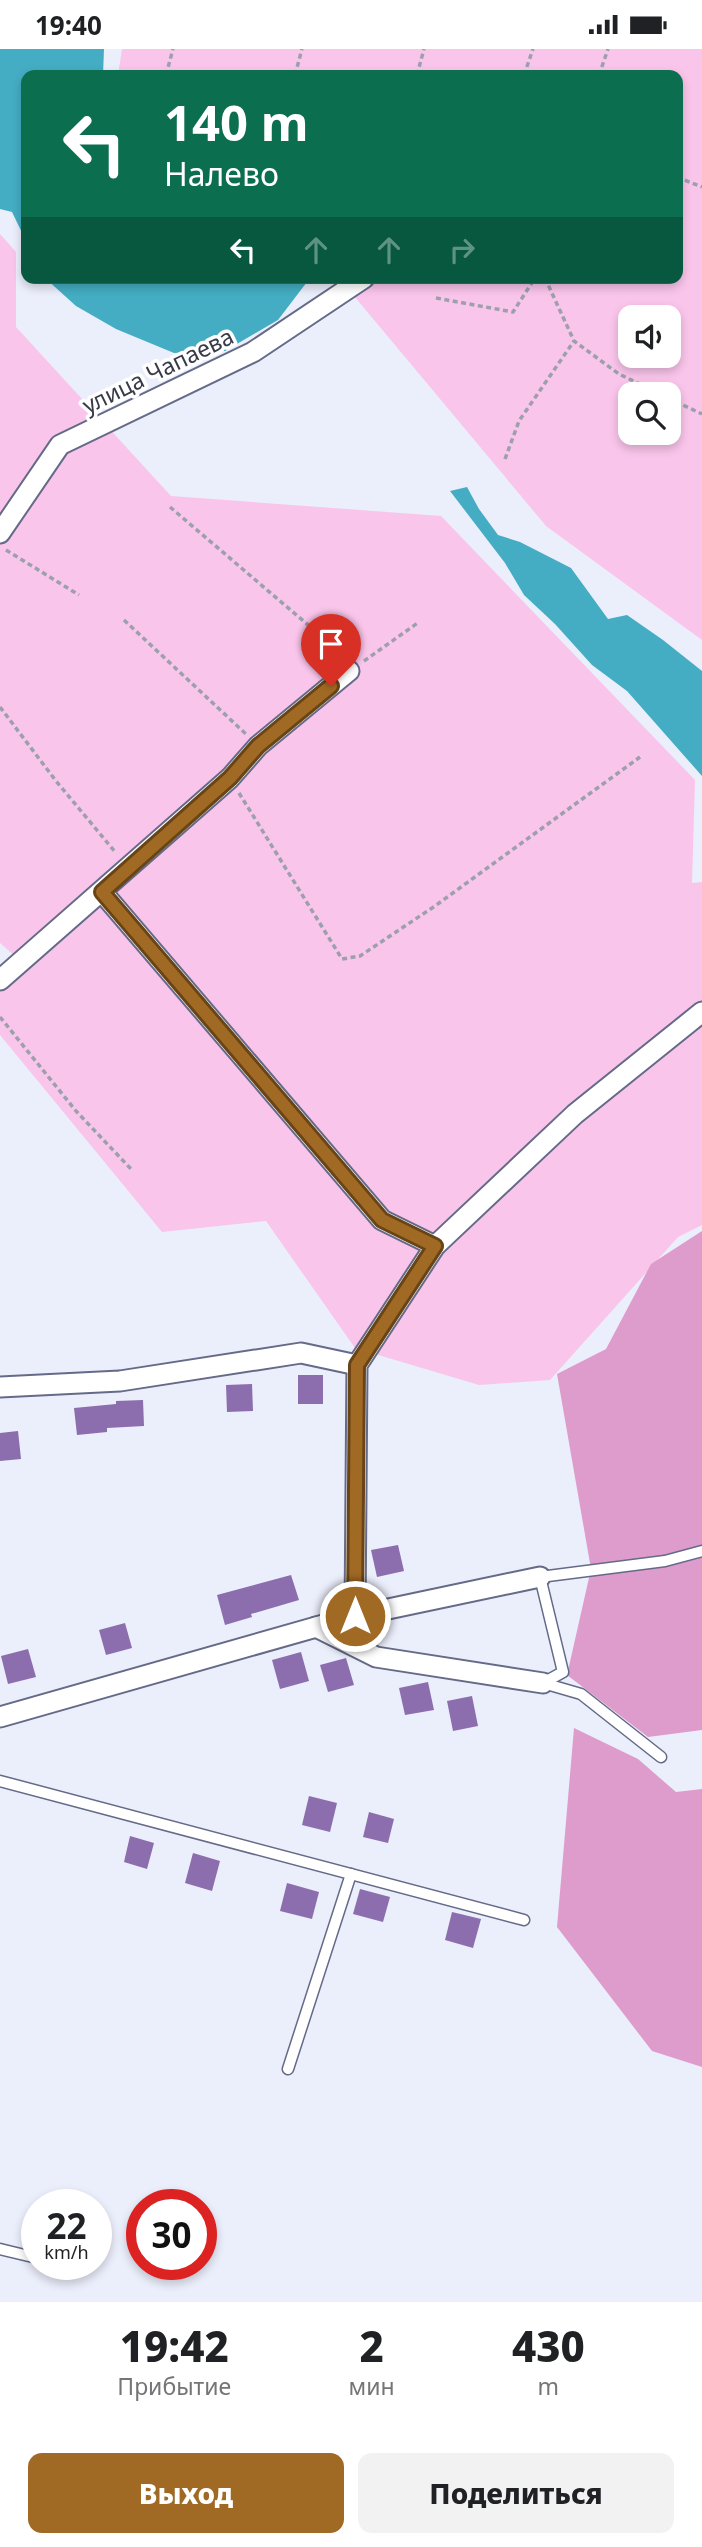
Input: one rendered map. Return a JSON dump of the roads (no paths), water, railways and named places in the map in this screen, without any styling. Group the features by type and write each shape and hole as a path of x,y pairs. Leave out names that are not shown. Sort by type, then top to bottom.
{"street":[{"name":"улица Чапаева","path":"0,533 60,445 253,352 355,284"},
{"path":"0,980 230,778 258,746 349,671"},
{"path":"102,892 382,1220 435,1246"},
{"path":"355,1616 357,1365 435,1246 575,1114 702,1013"},
{"path":"0,1387 120,1381 301,1353 357,1365"},
{"path":"0,1717 355,1616 540,1577"},
{"path":"316,1627 376,1657 543,1683"}],"lane":[{"path":"543,1683 563,1672 540,1577 665,1561 702,1551"},
{"path":"543,1683 581,1694 661,1757"},
{"path":"0,1781 524,1920"},
{"path":"288,2069 351,1874"},
{"path":"0,2249 21,2254"}],"water":[{"path":"0,49 104,49 103,70 21,70 21,231 12,212 0,209"},
{"path":"52,284 305,284 278,320 225,351 174,353 116,329 76,306"},
{"path":"467,487 498,535 520,542 571,568 608,619 627,615 702,671 702,776 627,691 592,665 524,595 505,563 450,491"}]}
